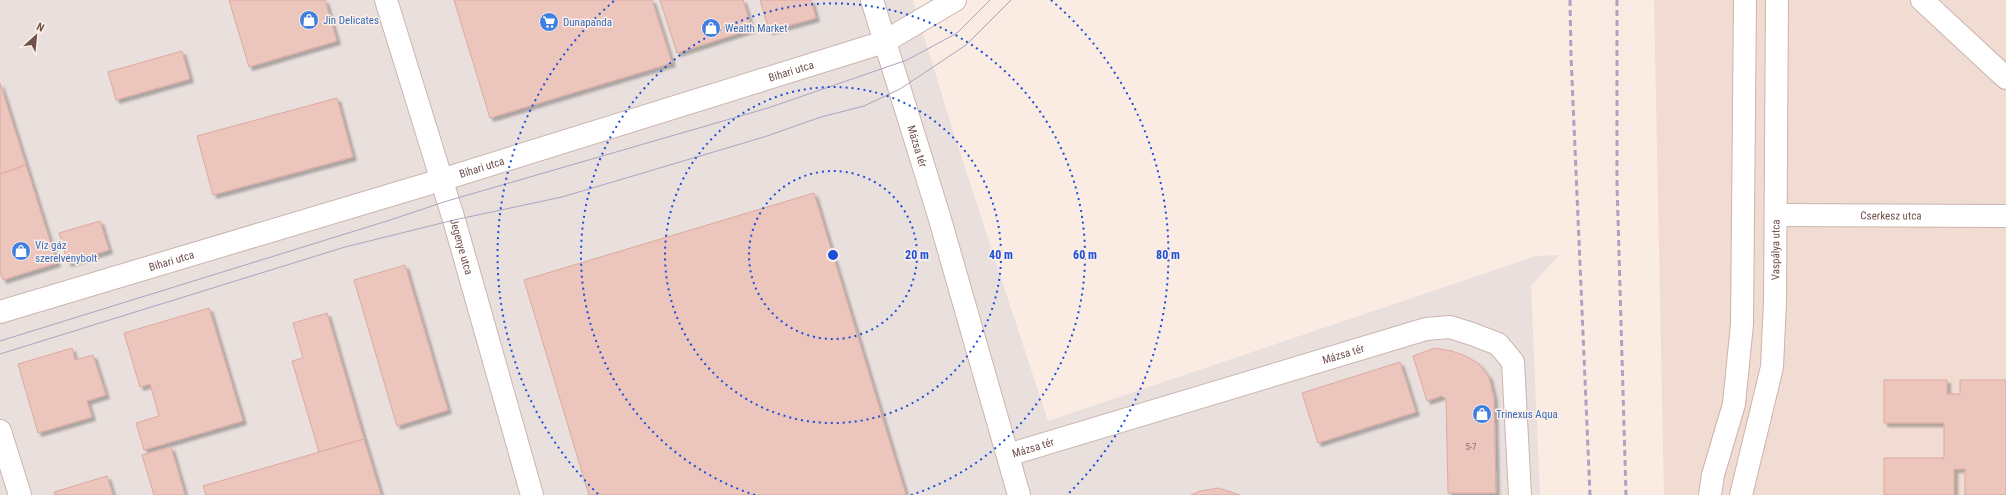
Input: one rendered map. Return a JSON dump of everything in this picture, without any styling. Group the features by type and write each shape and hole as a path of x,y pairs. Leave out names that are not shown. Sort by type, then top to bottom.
{"street":[{"name":"Jegenye utca","path":"386,0 441,180 532,495"},
{"name":"Mázsa tér","path":"872,0 939,216 1008,455 1426,329 1450,327 1498,344 1513,362 1520,495"},
{"name":"Bihari utca","path":"0,312 441,180 884,42 955,0"},
{"path":"1710,495 1713,475 1734,404 1742,324 1745,0"},
{"name":"Vaspálya utca","path":"1741,495 1772,368 1775,301 1777,0"},
{"path":"1922,0 2006,78"},
{"path":"1744,108 1777,109"},
{"name":"Cserkesz utca","path":"1776,215 2006,216"},
{"path":"0,431 20,495"},
{"path":"1008,455 1019,495"}],"shaded area":[{"path":"0,0 913,0 952,128 1048,421 1536,256 1559,255 1531,286 1540,495 0,495"},
{"path":"1654,0 2006,0 2006,495 1664,495"}],"building":[{"path":"229,0 325,0 337,41 249,67"},
{"path":"454,0 652,0 672,63 490,118"},
{"path":"660,0 743,0 752,29 677,53"},
{"path":"760,0 811,0 816,18 769,31"},
{"path":"182,51 190,79 116,100 108,72"},
{"path":"0,83 26,165 0,174"},
{"path":"337,98 353,157 213,195 197,136"},
{"path":"26,165 57,263 3,280 0,272 0,174"},
{"path":"814,193 906,495 589,495 524,280"},
{"path":"100,221 109,250 68,263 59,233"},
{"path":"405,265 448,410 397,426 354,280"},
{"path":"209,308 243,421 144,450 136,423 159,416 150,384 140,387 124,333"},
{"path":"327,313 364,439 319,452 292,361 303,358 293,323"},
{"path":"72,348 75,360 93,355 106,395 87,401 92,417 38,433 18,364"},
{"path":"1435,348 1452,351 1466,356 1479,364 1489,377 1494,398 1496,493 1448,493 1446,399 1442,396 1427,401 1413,356"},
{"path":"1400,362 1416,412 1318,443 1302,393"},
{"path":"1884,380 1947,380 1947,394 1960,394 1960,380 2006,380 2006,495 1965,495 1965,469 1954,469 1954,495 1884,495 1884,458 1944,458 1944,423 1884,423"},
{"path":"364,439 381,495 206,495 203,486"},
{"path":"171,447 185,495 154,495 142,455"},
{"path":"107,476 113,495 55,495 54,492"},
{"path":"1219,488 1240,495 1191,495 1200,491"}],"tram line":[{"path":"0,341 447,201 768,108 907,60 957,33 990,0"},
{"path":"0,354 345,247 454,220 562,197 764,137 821,117 864,106 900,89 966,45 1011,0"}],"railway":[{"path":"1570,0 1571,56 1590,495"},
{"path":"1617,0 1617,184 1626,495"}],"place":[{"name":"Jin Delicates","path":"309,20"},
{"name":"Dunapanda","path":"549,22"},
{"name":"Wealth Market","path":"711,28"},
{"name":"Víz gáz szerelvénybolt","path":"21,251"},
{"name":"Trinexus Aqua","path":"1482,414"}]}
